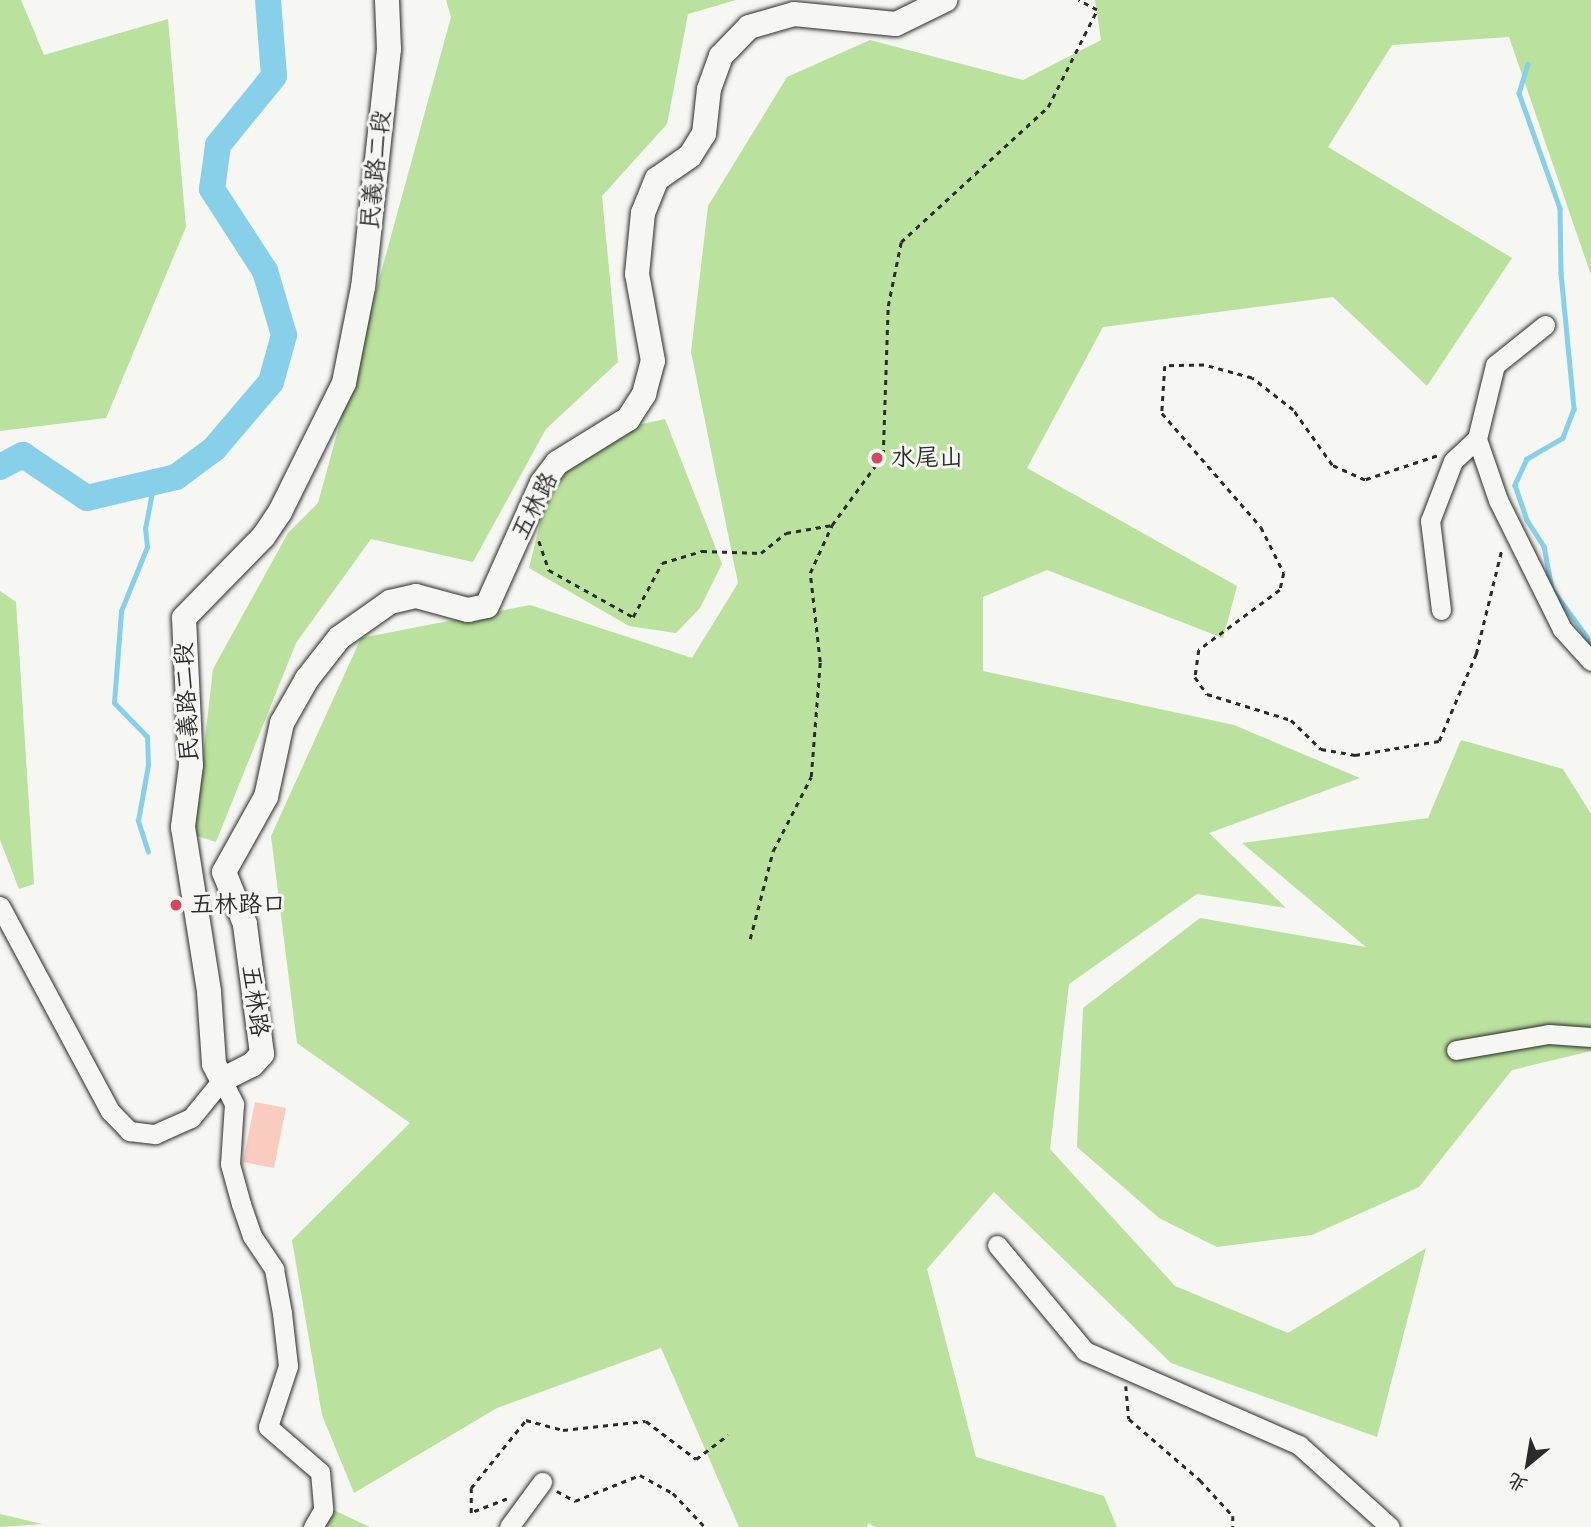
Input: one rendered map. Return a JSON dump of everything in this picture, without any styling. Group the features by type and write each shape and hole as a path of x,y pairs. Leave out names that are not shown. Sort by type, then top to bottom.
{"main road":[{"name":"民義路二段","path":"222,1080 214,1064 209,992 183,827 191,765 184,618 263,537 280,512 344,383 363,287 390,49 387,0"},
{"name":"五林路","path":"222,1080 252,1065 262,1054 245,924 224,872 266,797 282,723 307,679 339,638 390,601 416,596 468,610 487,606 542,483 558,463 628,419 644,394 653,361 637,274 643,213 657,179 690,156 704,134 709,89 721,56 749,27 794,14 896,24 945,0"}],"street":[{"path":"1441,610 1430,521 1453,461 1477,439 1496,365 1545,325"},
{"path":"1477,439 1511,523 1562,629 1591,660"},
{"path":"0,906 110,1111 129,1131 155,1134 191,1118 222,1080 234,1104 230,1164 252,1237 274,1269 282,1313 288,1366 268,1427 320,1472 323,1510 313,1527"},
{"path":"1456,1051 1549,1034 1591,1037"},
{"path":"997,1245 1086,1352 1299,1445 1390,1527"},
{"path":"509,1527 542,1482"}],"path":[{"path":"750,939 773,850 811,777 820,662 810,573 832,525 883,454 887,306 901,242 1048,107 1097,10 1078,0"},
{"path":"1453,461 1438,455 1365,480 1332,465 1293,410 1252,378 1204,365 1166,366 1161,413 1261,527 1284,573 1280,590 1199,650 1195,677 1207,694 1291,720 1321,749 1355,755 1439,741 1476,654 1491,582 1511,523"},
{"path":"530,513 549,570 633,617 662,563 702,551 761,553 786,533 832,525"},
{"path":"1124,1368 1129,1419 1200,1480 1233,1516 1233,1527"},
{"path":"515,1496 471,1513 471,1489 526,1420 563,1430 646,1421 696,1459 728,1435"},
{"path":"542,1482 575,1501 640,1475 674,1493 705,1527"}],"green space":[{"path":"0,0 21,0 44,55 168,19 186,227 106,418 0,431"},
{"path":"446,0 736,0 688,14 667,124 602,196 618,362 546,429 473,562 371,539 296,643 216,842 194,835 213,669 288,533 318,503 451,17"},
{"path":"1095,0 1591,0 1591,275 1509,37 1392,45 1328,147 1512,258 1427,386 1333,297 1103,327 1027,468 1237,586 1223,638 1047,570 983,597 983,671 1234,725 1360,778 1209,833 1286,908 1197,894 1069,984 1050,1149 1175,1286 1288,1333 1426,1248 1377,1437 1171,1363 994,1192 927,1269 976,1457 1104,1496 1117,1527 875,1527 868,1523 867,1527 739,1527 661,1348 497,1408 354,1493 322,1415 292,1240 410,1123 297,1043 271,836 361,638 530,605 692,658 738,583 691,352 708,206 787,77 870,40 1023,80 1101,40"},
{"path":"665,419 722,564 700,608 676,633 629,626 529,568 543,511 578,451 624,428"},
{"path":"0,591 16,602 34,884 19,889 0,840"},
{"path":"1461,740 1563,769 1591,814 1591,1051 1512,1070 1419,1187 1312,1235 1217,1247 1159,1218 1077,1147 1083,1008 1200,918 1366,947 1242,843 1428,818"},
{"path":"327,1507 370,1527 320,1527"},
{"path":"0,1514 42,1524 0,1527"}],"building":[{"path":"255,1102 286,1108 274,1168 243,1162"}],"waterway":[{"path":"0,467 23,455 87,498 176,477 214,449 271,382 284,335 265,271 212,189 218,145 274,76 268,0"},
{"path":"1528,64 1519,93 1560,208 1561,273 1574,409 1563,438 1527,459 1515,485 1527,520 1544,546 1552,589 1591,642"},
{"path":"148,852 138,821 148,765 147,737 114,703 121,611 147,547 145,529 154,482"}],"place":[{"name":"水尾山","path":"877,458"},
{"name":"五林路口","path":"176,905"}]}
